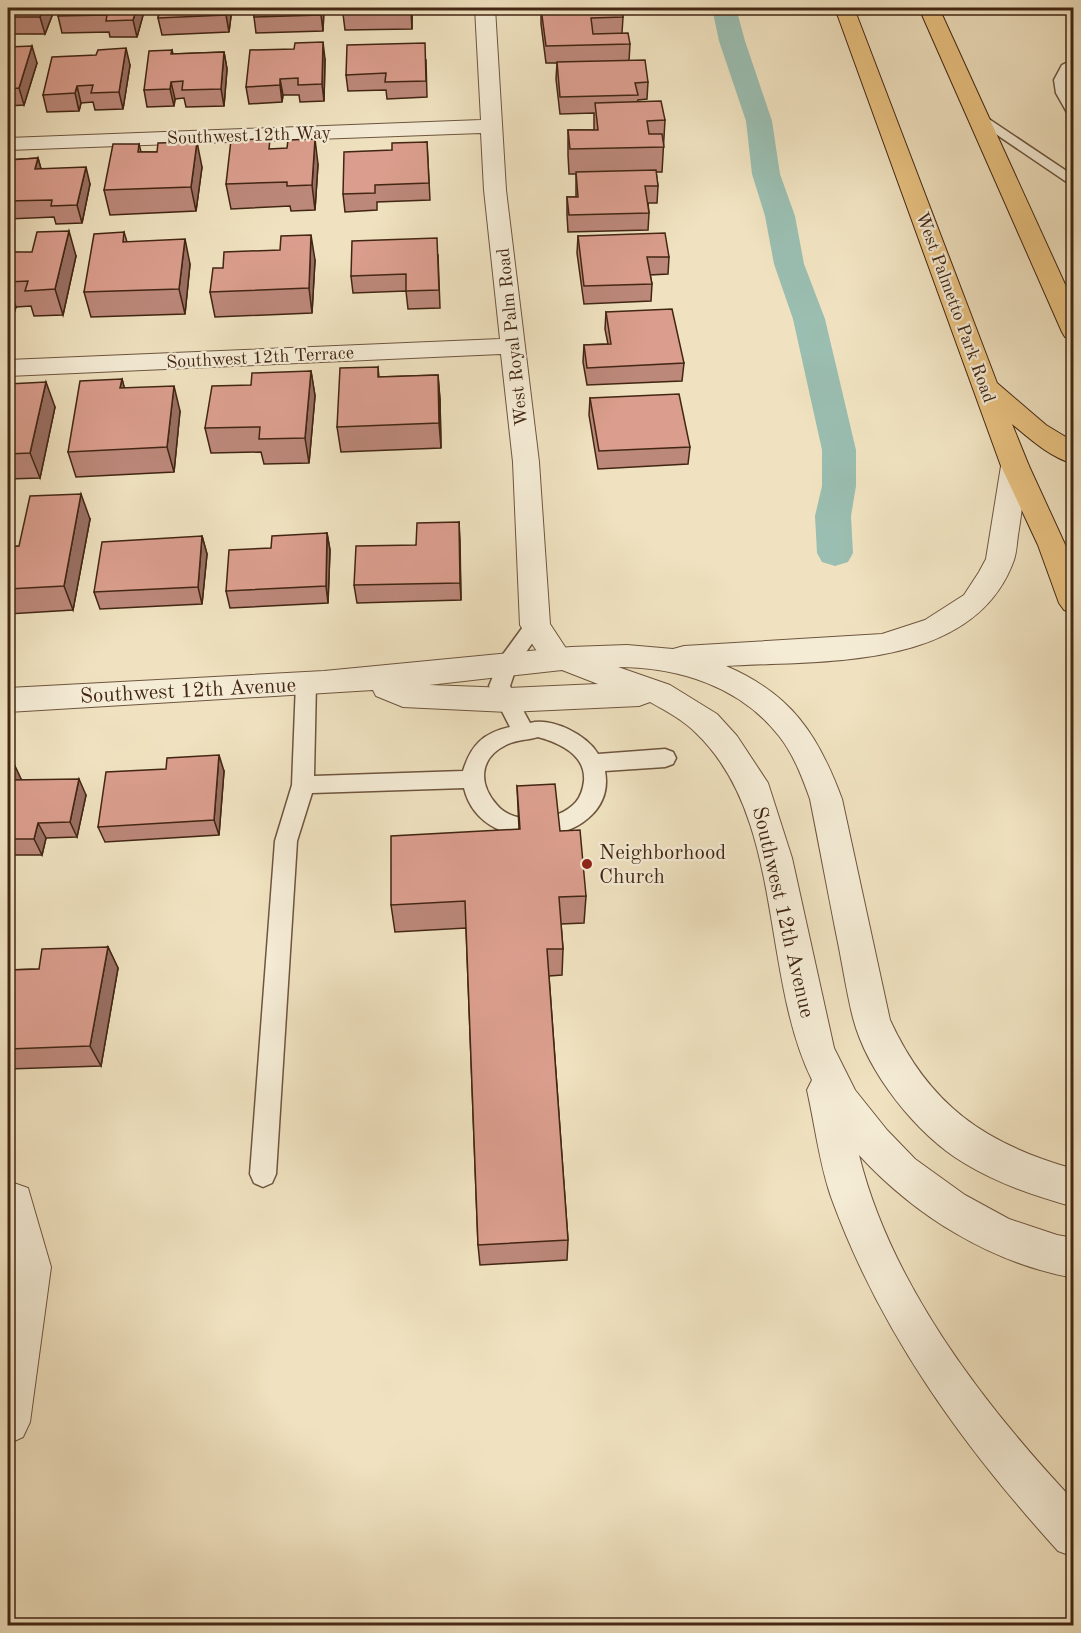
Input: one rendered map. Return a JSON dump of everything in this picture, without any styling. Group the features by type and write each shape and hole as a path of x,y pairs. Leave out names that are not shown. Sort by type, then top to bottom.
{"main road":[{"name":"West Palmetto Park Road","path":"844,8 1015,466 1052,545 1074,603"},
{"path":"929,8 1074,332"},
{"path":"986,388 1037,431 1074,455"}],"street":[{"name":"West Royal Palm Road","path":"485,8 495,190 526,462 535,625"},
{"name":"Southwest 12th Way","path":"8,144 491,126"},
{"name":"Southwest 12th Terrace","path":"8,368 513,346"},
{"path":"662,658 882,645 936,628 974,602 992,576 1000,559 1015,466"},
{"path":"535,625 558,659 659,693"},
{"name":"Southwest 12th Avenue","path":"8,700 369,679 508,662 612,656 662,658 709,671 755,694 774,708 807,749 826,799 872,1020 884,1052 904,1081 925,1107 953,1134 983,1155 1039,1180 1074,1188"},
{"name":"Southwest 12th Avenue","path":"369,679 403,695 508,700 659,693 706,723 726,745 756,792 782,888 816,1050 842,1102 873,1143 901,1172 951,1209 999,1236 1057,1255 1074,1258"},
{"path":"816,1050 850,1193 870,1246 897,1299 941,1371 984,1432 1074,1535"},
{"path":"8,1422 31,1267 11,1201"}],"lane":[{"path":"1074,63 1066,67 1060,75 1060,85 1074,113"},
{"path":"977,115 1074,183"},
{"path":"521,730 519,721 499,686 508,662 535,625"},
{"path":"263,1174 286,841 303,785 306,683"},
{"path":"538,729 572,740 593,763 596,780 592,797 581,812 564,823 543,829 521,829 501,822 484,811 474,795 470,779 474,762 485,747 501,736 521,730 538,729"},
{"path":"593,763 665,758"},
{"path":"303,785 470,779"}],"building":[{"path":"8,8 44,8 40,17 8,17"},
{"path":"61,8 137,8 133,20 106,21 107,15 58,16"},
{"path":"160,8 227,8 226,15 158,18"},
{"path":"255,8 321,8 321,15 254,17"},
{"path":"344,8 411,8 411,12 343,14"},
{"path":"541,8 621,8 623,17 591,18 593,34 628,33 630,44 546,46"},
{"path":"323,42 322,84 298,85 298,78 280,79 280,85 246,87 250,50 294,49 295,43"},
{"path":"425,43 426,81 385,82 386,73 346,75 347,45"},
{"path":"32,46 19,88 8,89 8,47"},
{"path":"126,48 119,92 91,93 93,85 77,86 75,93 43,95 52,57 96,55 98,50"},
{"path":"172,50 171,54 224,52 221,89 182,90 183,81 171,82 170,89 144,90 149,51"},
{"path":"645,60 648,82 635,83 638,95 560,97 557,62"},
{"path":"661,101 665,120 647,121 649,134 662,134 664,147 570,149 568,130 598,130 595,103"},
{"path":"270,139 269,149 287,148 288,140 315,139 312,185 287,186 287,182 226,184 231,140"},
{"path":"197,142 191,187 104,190 113,144 139,144 138,152 157,152 158,143"},
{"path":"427,142 429,183 375,185 375,193 343,194 344,152 392,150 392,143"},
{"path":"38,158 35,169 86,167 77,205 51,206 52,200 8,201 8,160"},
{"path":"656,170 658,186 645,186 649,213 569,215 567,197 578,197 576,172"},
{"path":"69,231 55,289 25,291 28,281 8,282 8,252 32,252 37,232"},
{"path":"124,232 123,242 185,239 179,289 84,292 94,234"},
{"path":"665,233 669,257 647,257 652,284 584,286 578,236"},
{"path":"311,235 309,288 210,292 213,268 223,268 224,252 280,250 281,236"},
{"path":"437,238 439,290 406,291 406,274 351,276 352,241"},
{"path":"672,309 684,363 587,368 584,345 611,344 606,312"},
{"path":"378,367 378,377 438,375 439,423 337,427 340,368"},
{"path":"311,371 305,438 259,439 260,427 205,428 212,386 251,385 252,373"},
{"path":"122,379 120,388 174,386 167,447 68,452 80,381"},
{"path":"46,382 30,453 8,454 8,384"},
{"path":"679,394 690,447 599,451 590,398"},
{"path":"81,494 64,586 8,589 8,547 19,546 30,496"},
{"path":"459,522 460,583 354,585 356,546 416,545 417,523"},
{"path":"327,533 326,586 226,591 229,550 271,548 272,536"},
{"path":"202,536 198,587 94,592 102,542"},
{"path":"219,755 214,820 98,827 106,772 166,769 167,758"},
{"path":"15,766 11,780 79,779 70,822 38,823 34,839 8,839 8,767"},
{"path":"555,784 560,831 580,830 586,896 559,897 563,949 547,949 568,1240 478,1245 465,901 391,905 391,836 520,829 517,786"},
{"path":"108,947 90,1046 8,1049 8,970 39,969 42,949"}],"waterway":[{"path":"724,8 732,41 759,121 766,174 780,216 789,264 809,319 839,450 839,486 833,516 835,553"}],"place":[{"name":"Neighborhood Church","path":"587,864"}]}
